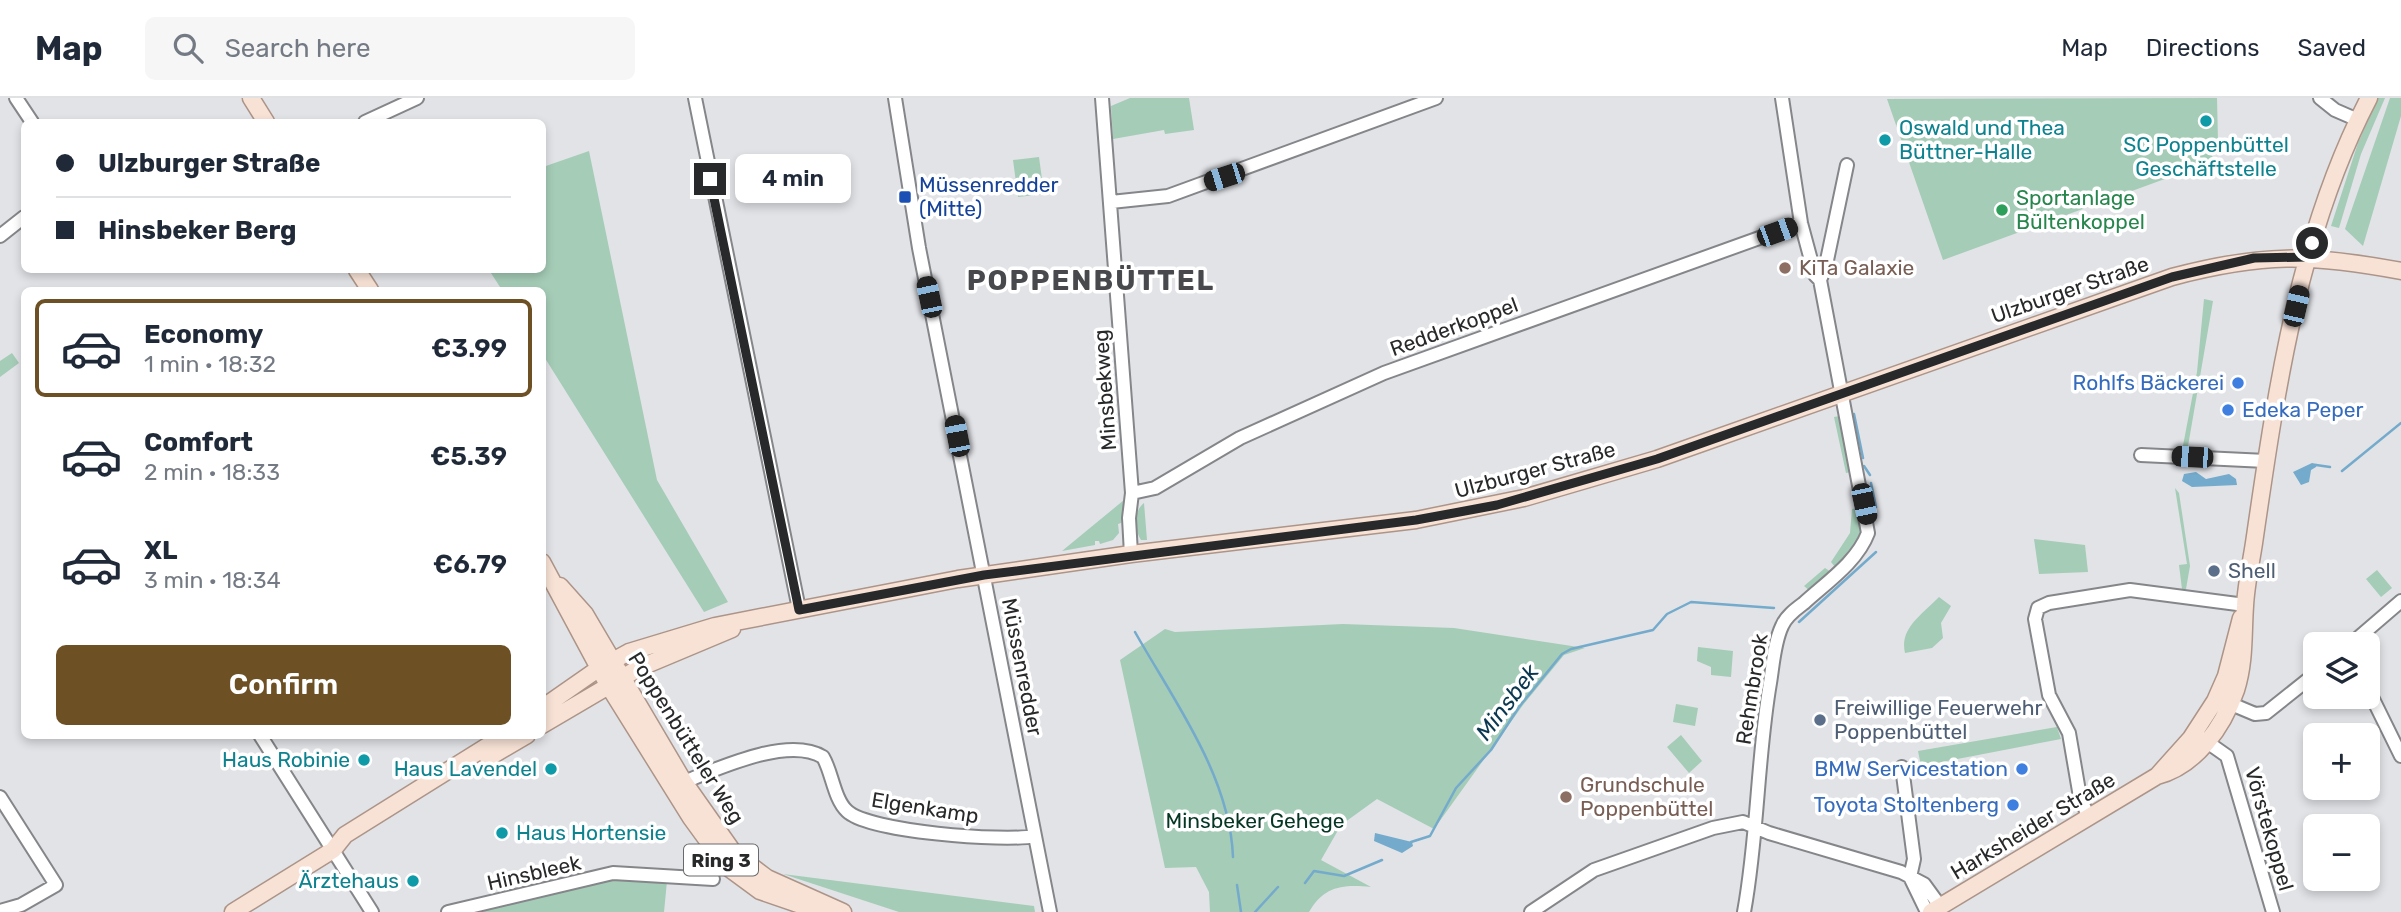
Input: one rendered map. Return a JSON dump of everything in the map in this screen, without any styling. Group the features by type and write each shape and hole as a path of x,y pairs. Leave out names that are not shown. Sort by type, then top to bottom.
{"main road":[{"path":"251,98 264,119"},
{"name":"Harksheider Straße","path":"1933,910 2157,776 2184,764 2223,701 2245,606 2266,461 2308,257 2329,187 2369,98"},
{"name":"Ulzburger Straße","path":"546,705 605,665 696,631 984,575 1131,554 1416,520 1497,505 1657,459 2172,277 2254,258 2308,257 2401,271"},
{"name":"Poppenbütteler Weg","path":"546,568 580,608 615,681 734,853 767,878 843,912"},
{"name":"Ulzburger Straße","path":"546,724 615,681 747,622"},
{"name":"Poppenbütteler Weg","path":"615,681 691,818 726,866 760,891 821,912"},
{"path":"233,912 333,849 345,835 499,739"},
{"path":"333,849 351,845 521,739"}],"street":[{"path":"16,98 30,119"},
{"path":"372,119 417,98"},
{"path":"695,98 799,610"},
{"name":"Müssenredder","path":"895,98 919,248 1050,912"},
{"name":"Minsbekweg","path":"1102,98 1132,494 1129,519 1131,554"},
{"path":"1111,202 1168,196 1436,98"},
{"name":"Rehmbrook","path":"1744,912 1754,857 1754,827 1765,717 1780,628 1790,614 1852,559 1863,546 1868,533 1820,279 1815,275 1801,223 1782,98"},
{"path":"2320,98 2335,110 2358,120"},
{"path":"1820,279 1826,265 1847,165"},
{"path":"0,236 21,219"},
{"name":"Redderkoppel","path":"1132,494 1155,488 1240,438 1384,373 1801,223"},
{"path":"2141,455 2266,461"},
{"path":"2089,818 2080,797 2069,733 2049,695 2035,619 2038,608 2049,603 2130,590 2245,606"},
{"path":"2365,632 2401,601"},
{"path":"2223,701 2255,714 2266,713 2303,684"},
{"path":"2378,709 2401,756"},
{"name":"Vörstekoppel","path":"2201,738 2221,750 2233,771 2273,912"},
{"path":"263,739 372,912"},
{"name":"Elgenkamp","path":"684,782 732,763 806,749 823,757 844,807 852,815 884,825 962,835 1013,839 1035,836"},
{"path":"1902,767 1914,859 1910,877"},
{"path":"0,797 56,885 21,905 0,911"},
{"path":"1531,912 1562,889 1611,863 1713,828 1743,822 1910,877 1924,884 1933,910"},
{"name":"Hinsbleek","path":"448,912 613,873 713,879"}],"green space":[{"path":"1130,98 1189,98 1194,130 1165,134 1164,130 1113,139 1111,106"},
{"name":"Sportanlage Bültenkoppel","path":"2217,98 2218,142 2208,145 2214,161 1943,260 1887,99"},
{"path":"2378,98 2385,98 2361,154 2339,228 2331,226 2358,143"},
{"path":"2390,98 2401,98 2401,116 2363,246 2345,229"},
{"path":"589,151 657,480 728,602 704,612 546,360 546,287 500,287 491,273 546,273 546,166"},
{"path":"1039,157 1044,194 1018,197 1013,160"},
{"path":"2204,299 2213,301 2187,452 2182,451 2197,372"},
{"path":"12,353 19,363 0,377 0,361"},
{"path":"1840,416 1851,472 1846,473 1834,417"},
{"path":"2175,488 2179,493 2190,566 2186,589 2182,589 2179,565 2187,564"},
{"path":"1124,500 1121,523 1118,524 1119,533 1113,540 1100,544 1095,541 1095,545 1062,551"},
{"path":"1144,503 1147,540 1141,540 1136,516"},
{"path":"1858,508 1862,525 1859,540 1839,567 1835,567 1831,562 1850,533 1852,509"},
{"path":"2034,539 2085,545 2088,572 2039,574"},
{"path":"1825,568 1831,572 1811,592 1804,586"},
{"path":"2377,570 2392,588 2381,597 2366,579"},
{"path":"1939,597 1951,606 1941,623 1943,638 1932,648 1905,653 1904,644 1909,629"},
{"name":"Minsbeker Gehege","path":"1343,624 1454,628 1585,648 1564,655 1523,705 1434,829 1377,799 1341,825 1321,860 1371,887 1335,889 1321,897 1309,912 1210,912 1209,892 1196,867 1165,868 1120,660 1165,629 1175,632"},
{"path":"1698,647 1733,651 1731,677 1711,675 1711,667 1697,661"},
{"path":"1676,704 1698,708 1695,726 1673,722"},
{"path":"2057,727 2061,739 1921,766 1918,751"},
{"path":"1681,735 1702,761 1689,773 1667,747"},
{"path":"783,874 1034,906 1035,912 899,912"},
{"path":"606,879 667,881 664,912 481,912"}],"water":[{"path":"2312,463 2317,464 2311,470 2309,482 2301,485 2293,472"},
{"path":"2196,472 2206,479 2229,474 2236,479 2237,485 2192,487 2182,481 2184,474"},
{"path":"1375,833 1412,842 1413,846 1402,853 1374,841"}],"waterway":[{"path":"1854,414 1863,458"},
{"path":"2342,471 2401,423"},
{"path":"2316,465 2330,467"},
{"path":"1864,466 1870,475"},
{"path":"1871,483 1876,507"},
{"path":"1799,622 1876,552"},
{"name":"Minsbek","path":"1411,842 1430,836 1456,788 1491,750 1519,707 1562,654 1571,649 1653,630 1667,614 1691,602 1774,608"},
{"path":"1135,632 1198,740 1211,768 1230,827 1233,857"},
{"name":"Minsbek","path":"1305,883 1314,871 1344,876 1382,860"},
{"path":"1237,885 1241,912"},
{"name":"Minsbek","path":"1255,912 1278,887"}],"place":[{"name":"SC Poppenbüttel Geschäftstelle","path":"2206,121"},
{"name":"Oswald und Thea Büttner-Halle","path":"1885,140"},
{"name":"Müssenredder (Mitte)","path":"905,197"},
{"name":"Sportanlage Bültenkoppel","path":"2002,210"},
{"name":"KiTa Galaxie","path":"1785,268"},
{"name":"Rohlfs Bäckerei","path":"2238,383"},
{"name":"Edeka Peper","path":"2228,410"},
{"name":"Shell","path":"2214,571"},
{"name":"Freiwillige Feuerwehr Poppenbüttel","path":"1820,720"},
{"name":"Haus Robinie","path":"364,760"},
{"name":"Haus Lavendel","path":"551,769"},
{"name":"BMW Servicestation","path":"2022,769"},
{"name":"Grundschule Poppenbüttel","path":"1566,797"},
{"name":"Toyota Stoltenberg","path":"2013,805"},
{"name":"Haus Hortensie","path":"502,833"},
{"name":"Ärztehaus","path":"413,881"}],"district":[{"name":"POPPENBÜTTEL","path":"1091,280"}],"route":[{"path":"710,179 799,610 984,575 1131,554 1416,520 1528,498 1657,459 2172,277 2254,258 2308,257 2312,243"}]}
